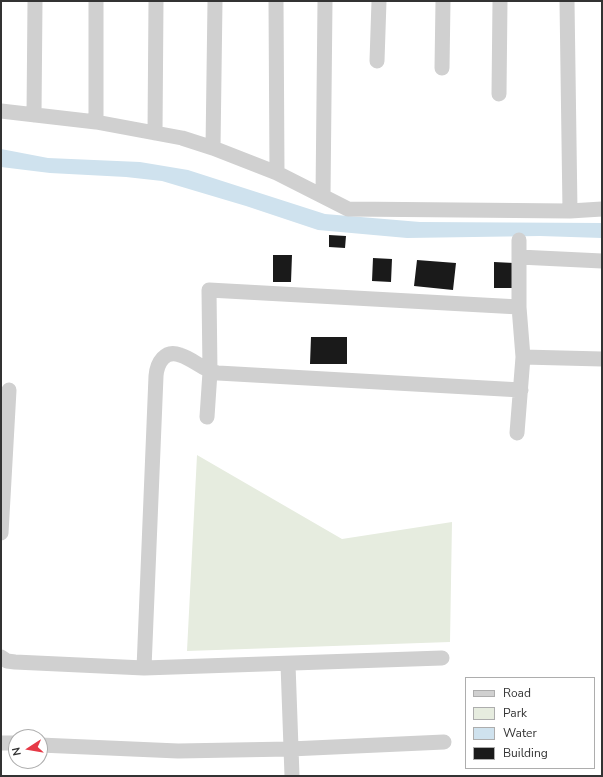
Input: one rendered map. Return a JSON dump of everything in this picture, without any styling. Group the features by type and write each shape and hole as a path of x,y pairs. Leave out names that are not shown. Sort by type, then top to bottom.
{"street":[{"path":"34,115 35,1"},
{"path":"96,1 96,122"},
{"path":"155,133 156,1"},
{"path":"213,148 215,1"},
{"path":"276,1 277,174"},
{"path":"323,196 325,1"},
{"path":"377,61 379,1"},
{"path":"442,68 443,1"},
{"path":"498,94 500,1"},
{"path":"567,1 570,210"},
{"path":"1,111 96,122 182,138 213,148 277,174 348,209 602,209"},
{"path":"517,433 523,357 518,307 518,240"},
{"path":"518,257 602,261"},
{"path":"207,417 210,372 209,290 518,307"},
{"path":"144,668 156,369 159,361 166,355 181,355 210,372 218,374 521,390"},
{"path":"523,357 602,359"},
{"path":"1,533 9,390"},
{"path":"1,657 7,661 15,662 144,668 442,658"},
{"path":"288,664 292,776"},
{"path":"48,744 178,751 290,749 444,742"}],"green space":[{"path":"197,455 342,539 452,522 450,642 187,651"}],"water":[{"path":"1,149 48,158 140,162 188,170 325,214 420,222 602,223 602,238 540,236 407,238 318,230 246,206 162,181 126,177 50,173 1,167"}],"building":[{"path":"329,235 346,236 345,248 329,247"},
{"path":"273,255 292,255 291,282 273,282"},
{"path":"373,258 392,259 391,282 372,281"},
{"path":"417,260 456,263 453,290 414,286"},
{"path":"494,262 514,263 514,288 494,288"},
{"path":"311,337 347,337 347,364 310,364"}]}
